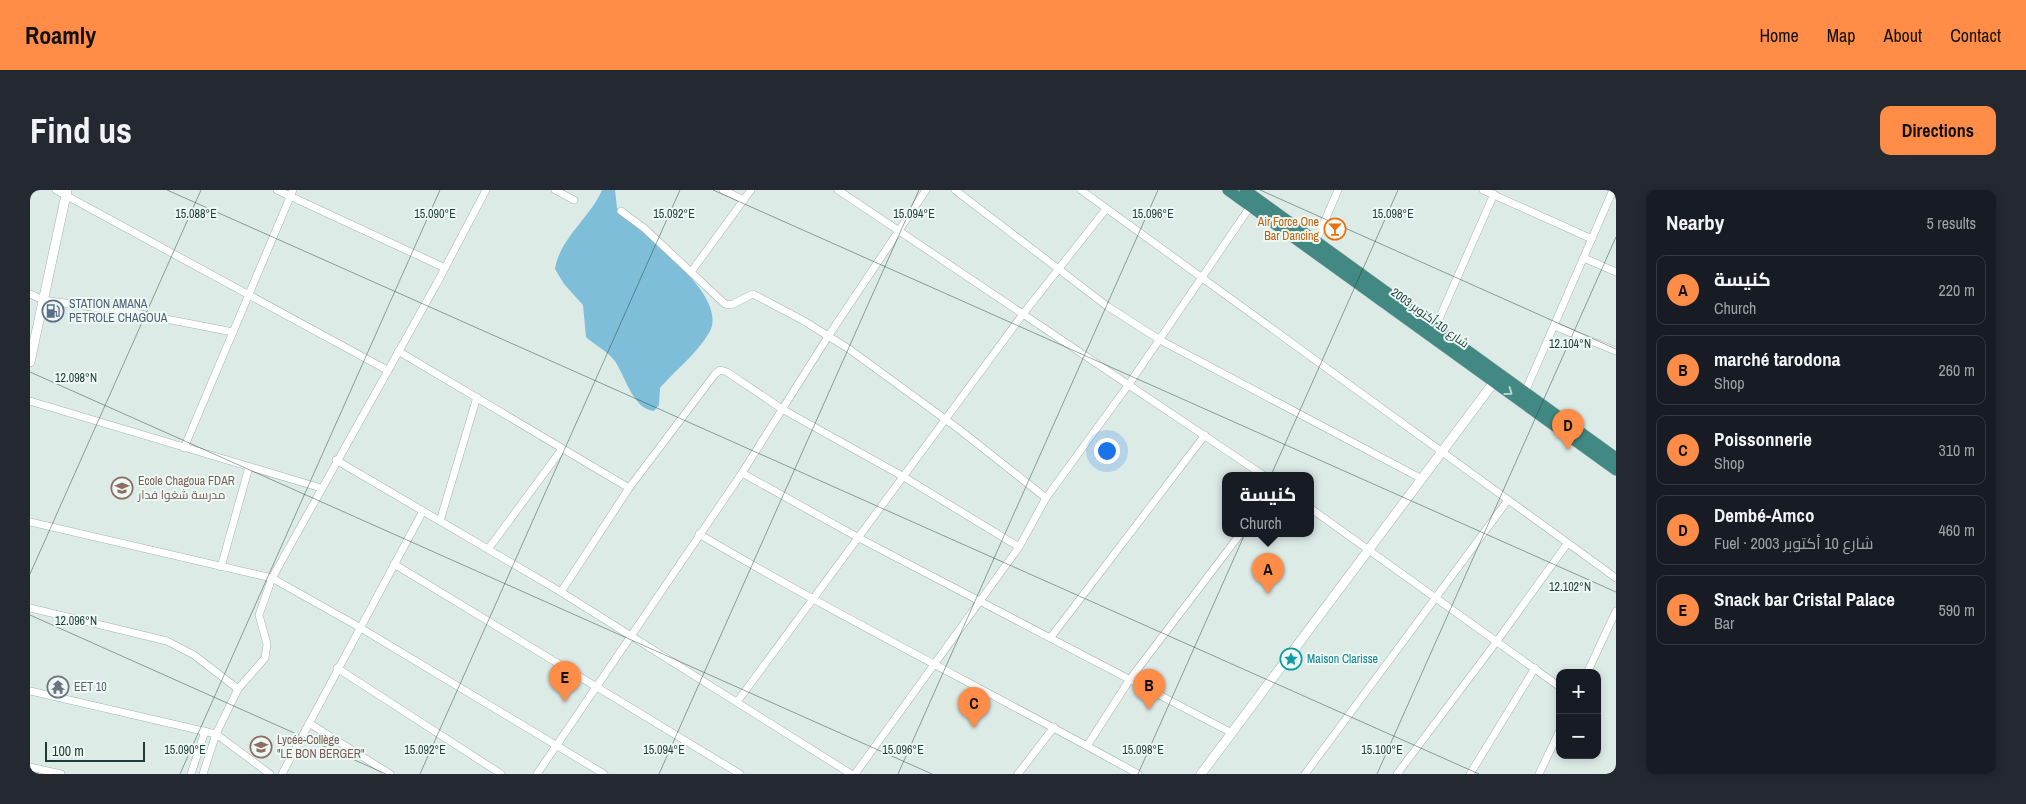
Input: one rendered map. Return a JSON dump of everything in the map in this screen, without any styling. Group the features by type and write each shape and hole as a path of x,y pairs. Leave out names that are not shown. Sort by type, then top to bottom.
{"highway":[{"name":"شارع 10 أكتوبر 2003","path":"1228,190 1253,202 1316,241 1436,328 1616,470"},
{"name":"شارع 10 أكتوبر 2003","path":"1245,190 1253,202 1497,378 1525,392 1616,458"}],"street":[{"path":"56,190 66,192 248,295 387,370"},
{"path":"277,190 292,193 445,268"},
{"path":"203,774 216,734 238,689 260,665 267,651 266,637 259,615 272,578 336,460 445,268 486,190"},
{"path":"555,190 574,200"},
{"path":"723,190 744,200"},
{"path":"691,272 751,190"},
{"path":"838,190 899,229 1259,472"},
{"path":"537,774 742,472 829,335 926,190"},
{"path":"955,190 1107,306 1160,340 1422,479"},
{"path":"1081,190 1444,451 1567,544 1616,578"},
{"path":"1316,241 1338,190"},
{"path":"1483,190 1592,239"},
{"path":"1525,392 1613,190"},
{"path":"30,362 66,192"},
{"path":"184,448 292,193"},
{"path":"1436,328 1494,194"},
{"path":"856,774 1019,547 1046,498 1160,340 1253,202"},
{"path":"737,702 1057,268 1106,209"},
{"path":"621,211 644,228 725,304 731,304 753,294 829,335 946,419 1046,498"},
{"path":"1584,258 1616,272"},
{"path":"30,294 43,300 149,315 232,332"},
{"path":"1554,326 1616,351"},
{"path":"398,351 477,396 628,488"},
{"path":"561,592 628,488 720,370 727,372 782,409 904,476 1019,547"},
{"path":"1201,774 1497,378"},
{"path":"440,521 477,396"},
{"path":"30,401 321,488"},
{"path":"1051,637 1205,435"},
{"path":"489,548 562,449"},
{"path":"336,460 489,548 851,774"},
{"path":"221,567 249,468"},
{"path":"742,472 859,538 1232,733"},
{"path":"1305,774 1508,500"},
{"path":"282,774 423,510"},
{"path":"1314,511 1556,684"},
{"path":"30,522 272,578 359,627 557,744 604,774"},
{"path":"699,534 812,600 1054,727 1138,774"},
{"path":"1087,746 1130,679 1238,537"},
{"path":"1397,774 1567,544"},
{"path":"394,564 595,688 740,774"},
{"path":"30,608 167,641 194,656 238,689"},
{"path":"1589,669 1616,611"},
{"path":"337,668 501,774"},
{"path":"1470,774 1535,668"},
{"path":"30,691 216,734 270,774"},
{"path":"309,723 390,774"},
{"path":"1018,774 1054,727"},
{"path":"191,774 205,731"},
{"path":"1539,774 1556,738"},
{"path":"30,767 60,774"}],"water":[{"path":"602,190 615,190 617,208 661,247 694,282 706,299 712,316 710,331 705,339 660,388 659,405 654,411 646,409 640,404 614,360 586,337 583,305 564,284 555,269 563,248"}],"place":[{"name":"Air Force One Bar Dancing","path":"1335,229"},
{"name":"STATION AMANA PETROLE CHAGOUA","path":"53,311"},
{"name":"Dembé-Amco","path":"1568,450"},
{"name":"Ecole Chagoua FDAR مدرسة شغوا فدار","path":"122,488"},
{"name":"كنيسة","path":"1268,594"},
{"name":"Maison Clarisse","path":"1291,659"},
{"name":"EET 10","path":"58,687"},
{"name":"Snack bar Cristal Palace","path":"565,702"},
{"name":"marché tarodona","path":"1149,710"},
{"name":"Poissonnerie","path":"974,728"},
{"name":"Lycée-Collège \"LE BON BERGER\"","path":"261,747"}]}
